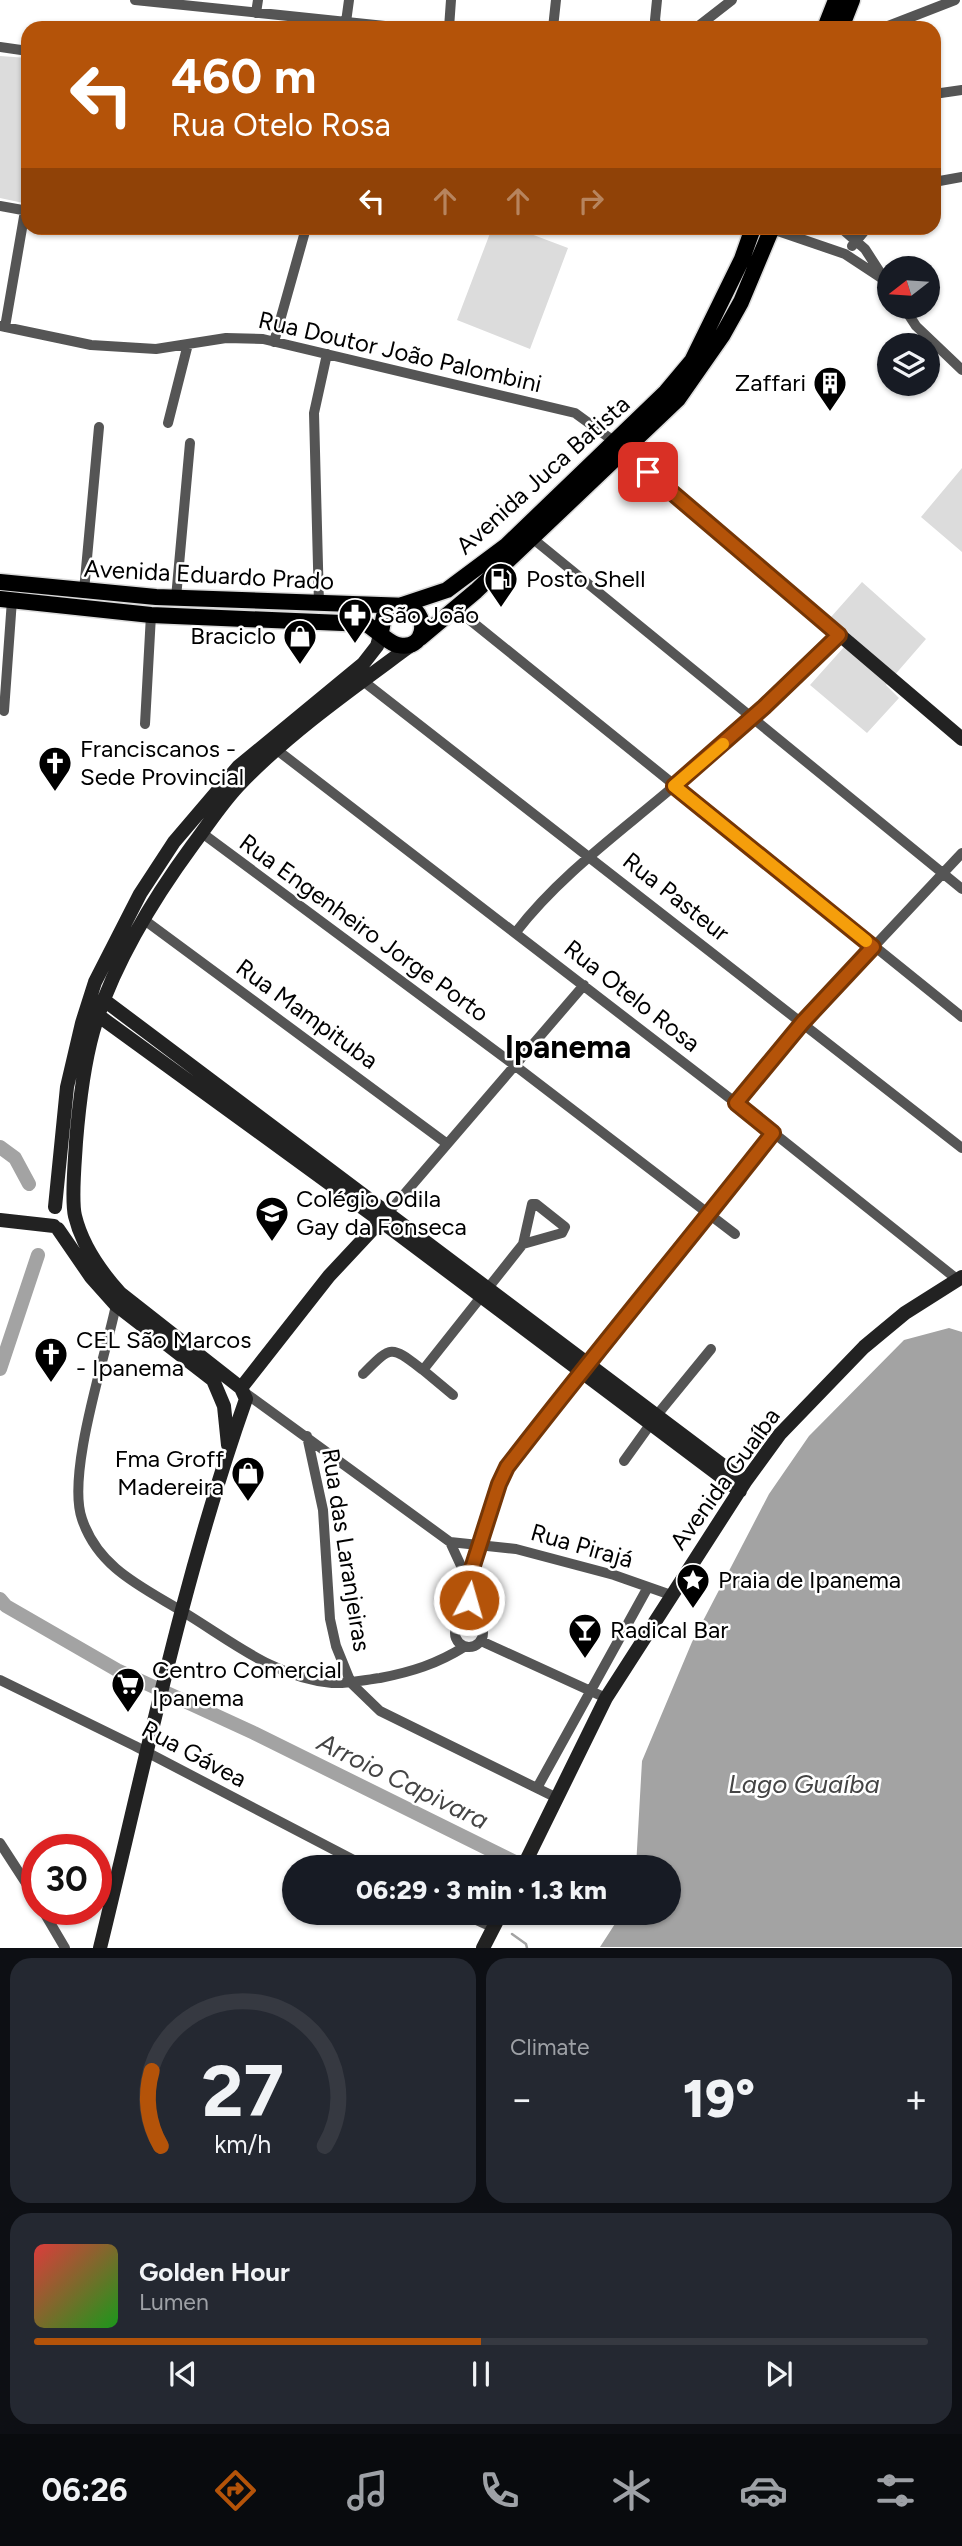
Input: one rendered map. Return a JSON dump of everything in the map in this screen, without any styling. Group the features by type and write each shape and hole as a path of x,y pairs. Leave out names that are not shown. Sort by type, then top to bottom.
{"main road":[{"path":"828,21 836,0"},
{"path":"844,21 852,0"},
{"name":"Avenida Juca Batista","path":"75,1215 75,1155 79,1104 93,1033 104,1000 142,919 166,881 240,784 277,750 455,608 532,538 619,446 692,361 751,235"},
{"name":"Avenida Juca Batista","path":"398,606 447,590 486,562 619,446 678,399 723,335 741,302 769,235"},
{"path":"619,446 962,739"},
{"name":"Avenida Eduardo Prado","path":"0,582 176,598 398,606"},
{"path":"37,602 51,598 56,588"},
{"name":"Avenida Eduardo Prado","path":"6,599 151,615 366,624 397,645 415,642"},
{"path":"229,1447 223,1401 213,1380 116,1305 91,1277 55,1218 67,1087 95,982 140,894 174,842 238,767 363,664 377,646 384,616 388,611 398,606 409,606 415,610 422,620 422,632 415,642"},
{"path":"104,1000 201,1083"},
{"path":"99,1016 201,1083 743,1487"},
{"path":"0,1220 21,1222 55,1218 69,1206 103,1275 120,1293 241,1396"},
{"path":"55,1218 68,1229 72,1226 75,1215"},
{"path":"223,1401 233,1411 241,1396 329,1276 384,1217"},
{"name":"Avenida Guaíba","path":"529,1855 606,1698 671,1595 780,1434 864,1347 905,1313 960,1278"},
{"path":"223,1401 226,1387 241,1396"},
{"path":"100,1948 183,1611 241,1396"},
{"path":"484,1948 495,1925"}],"street":[{"path":"135,0 336,21"},
{"path":"256,13 258,0"},
{"path":"346,21 349,0"},
{"path":"450,21 451,0"},
{"path":"554,21 556,0"},
{"path":"655,21 657,0"},
{"path":"705,21 732,0"},
{"path":"901,21 955,0"},
{"path":"0,47 21,50"},
{"path":"941,93 962,90"},
{"path":"941,181 962,177"},
{"path":"0,206 21,210"},
{"path":"2,326 21,235"},
{"path":"274,342 304,235"},
{"path":"792,235 845,254 877,276"},
{"path":"849,235 877,265"},
{"path":"845,254 861,235"},
{"path":"911,319 962,370"},
{"name":"Rua Doutor João Palombini","path":"2,326 91,345 156,349 226,338 274,342 575,413 619,446"},
{"path":"169,423 188,344"},
{"path":"319,604 314,413 327,354"},
{"path":"84,591 99,427"},
{"path":"176,598 190,443"},
{"path":"532,538 962,889"},
{"path":"4,711 6,599"},
{"path":"455,608 962,1017"},
{"path":"145,724 151,615"},
{"path":"516,932 549,895 590,857 752,718 839,635"},
{"name":"Rua Pasteur","path":"363,681 962,1148"},
{"name":"Rua Otelo Rosa","path":"277,750 516,932 960,1278"},
{"name":"Rua Engenheiro Jorge Porto","path":"202,833 735,1234"},
{"path":"736,1103 803,1022 962,853"},
{"name":"Rua Mampituba","path":"142,919 446,1143"},
{"path":"384,1217 584,985"},
{"path":"468,1581 507,1467 584,1366 773,1133"},
{"path":"423,1370 523,1244 533,1203 565,1227 562,1233 523,1244"},
{"path":"116,1305 80,1459 77,1493 81,1518 95,1546 109,1564 142,1589 183,1611 250,1655 289,1674 331,1683 351,1683 410,1672 442,1661 464,1647 481,1641"},
{"path":"624,1461 711,1349"},
{"path":"363,1374 384,1354 398,1351 453,1395"},
{"path":"241,1396 272,1411 450,1542 468,1581 470,1619"},
{"name":"Rua das Laranjeiras","path":"307,1436 323,1510 330,1619 336,1646 351,1683 380,1711 557,1798"},
{"name":"Rua Pirajá","path":"450,1542 516,1549 614,1575 671,1595"},
{"path":"537,1788 648,1587"},
{"path":"464,1647 455,1637 455,1630 458,1624 470,1619"},
{"path":"470,1619 482,1627 481,1641"},
{"path":"481,1641 606,1698"},
{"name":"Rua Gávea","path":"0,1680 344,1855"},
{"path":"0,1843 21,1875"},
{"path":"51,1925 65,1948"},
{"path":"487,1925 494,1928"}],"shaded area":[{"path":"0,56 21,58 21,202 0,198"},
{"path":"489,235 534,235 568,248 530,349 457,320"},
{"path":"962,468 962,552 921,517"},
{"path":"862,582 926,639 886,685 899,698 867,733 810,685 853,637 831,617"}],"water":[{"name":"Lago Guaíba","path":"949,1328 962,1332 962,1947 600,1947 614,1925 681,1925 681,1855 637,1855 642,1761 692,1642 769,1494 809,1436 904,1340"}],"waterway":[{"name":"Arroio Capivara","path":"0,1147 15,1158 29,1184"},
{"name":"Arroio Capivara","path":"0,1369 38,1255"},
{"name":"Arroio Capivara","path":"0,1599 6,1606 117,1670 254,1733 501,1855"},
{"path":"512,1934 526,1944 527,1948"}],"slow traffic":[{"path":"723,744 674,786 866,941"}],"place":[{"name":"Zaffari","path":"830,413"},
{"name":"Posto Shell","path":"501,609"},
{"name":"São João","path":"355,645"},
{"name":"Braciclo","path":"300,666"},
{"name":"Franciscanos - Sede Provincial","path":"55,793"},
{"name":"Colégio Odila Gay da Fonseca","path":"272,1243"},
{"name":"CEL São Marcos - Ipanema","path":"51,1384"},
{"name":"Fma Groff Madereira","path":"248,1503"},
{"name":"Praia de Ipanema","path":"693,1610"},
{"name":"Radical Bar","path":"585,1660"},
{"name":"Centro Comercial Ipanema","path":"128,1714"}],"district":[{"name":"Ipanema","path":"568,1047"}],"route":[{"path":"469,1600 468,1581 507,1467 581,1370 773,1133 736,1103 803,1022 873,947 674,786 764,707 839,635 648,472"}]}
